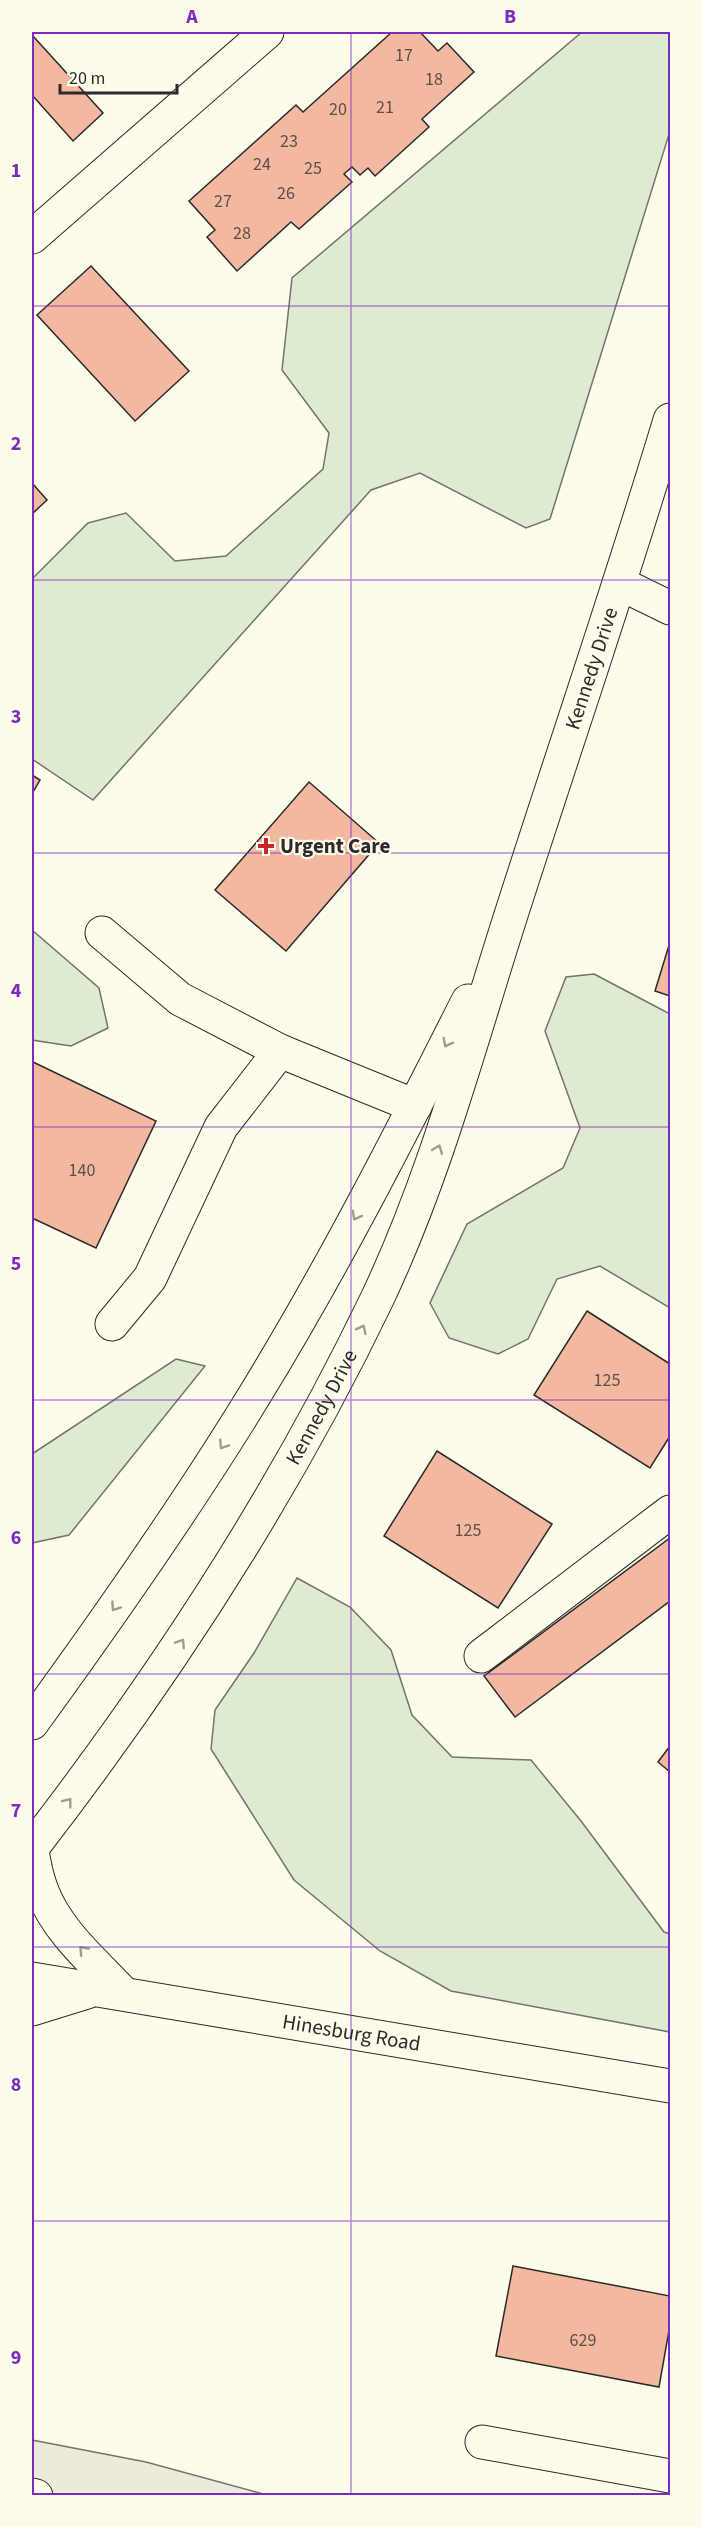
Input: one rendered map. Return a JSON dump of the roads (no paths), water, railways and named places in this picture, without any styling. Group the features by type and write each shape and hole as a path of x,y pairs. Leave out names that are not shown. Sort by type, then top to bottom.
{"main road":[{"path":"32,237 267,32"},
{"name":"Kennedy Drive","path":"32,1849 96,1765 173,1657 247,1542 321,1408 378,1296 439,1148 511,916 621,584 670,420"},
{"path":"621,584 670,608"},
{"name":"Kennedy Drive","path":"32,1723 178,1514 254,1396 415,1106 511,916"},
{"path":"102,933 180,999 280,1051 415,1106"},
{"path":"112,1324 150,1278 221,1127 280,1051"},
{"path":"481,1656 670,1512"},
{"path":"32,1849 41,1891 67,1933 110,1991 32,2009"},
{"name":"Hinesburg Road","path":"32,1979 670,2086"},
{"path":"482,2442 670,2476"}],"place":[{"name":"Urgent Care","path":"266,846"}]}
